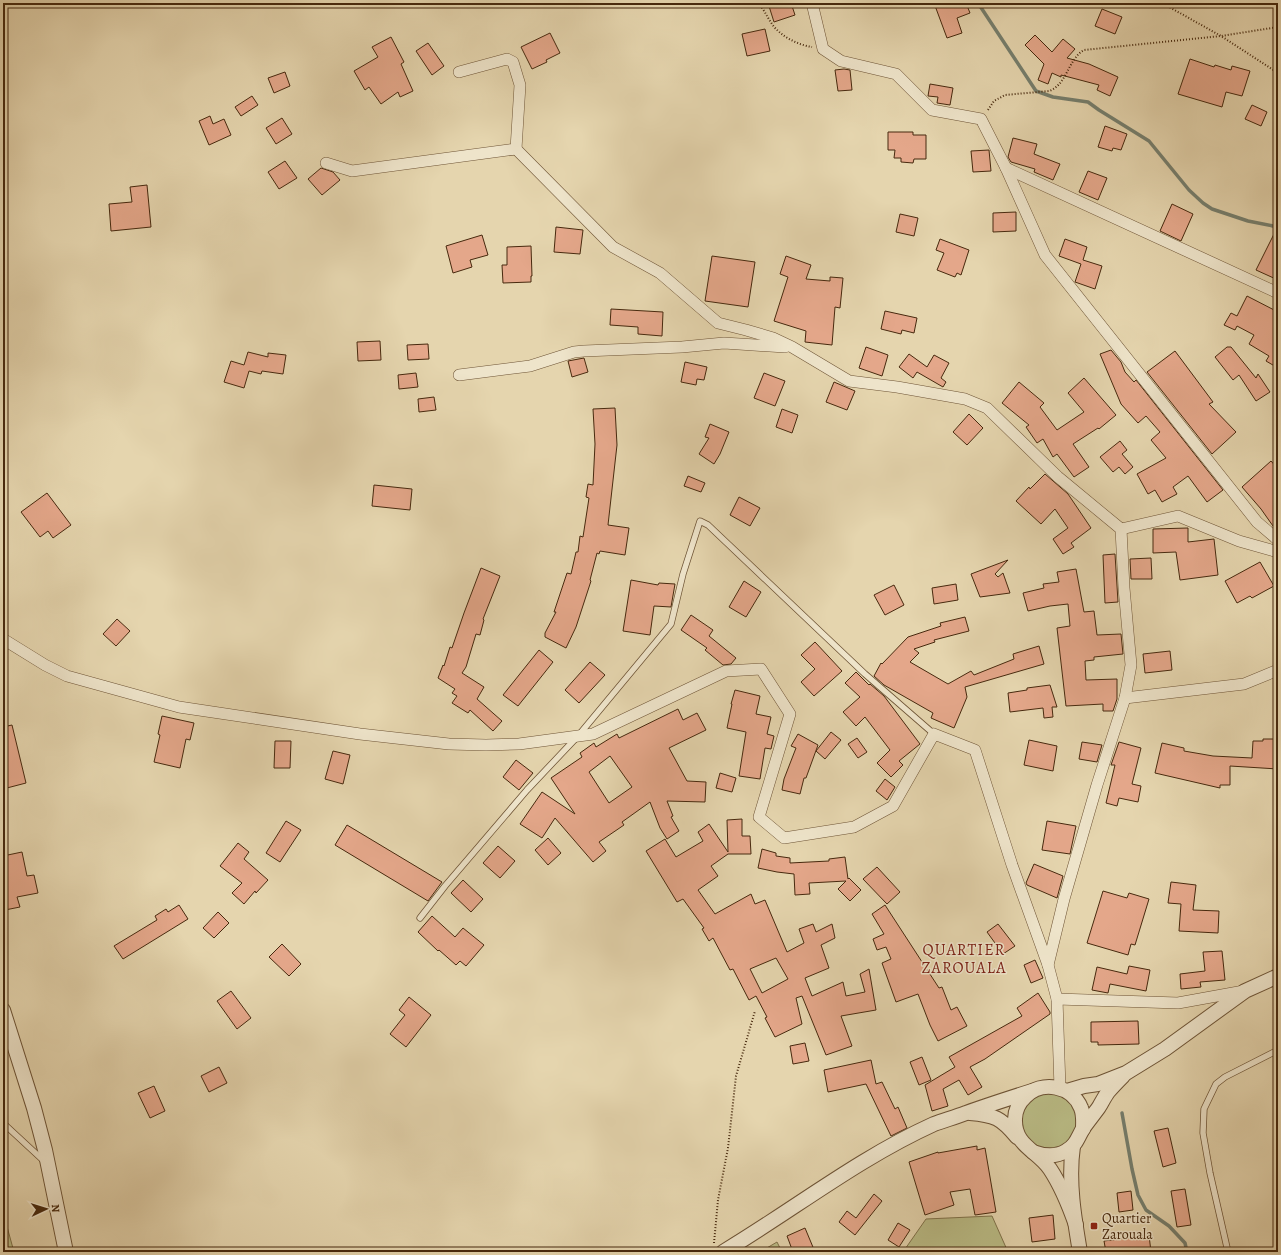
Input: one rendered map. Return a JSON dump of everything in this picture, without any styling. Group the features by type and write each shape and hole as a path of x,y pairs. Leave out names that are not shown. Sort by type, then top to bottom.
{"street":[{"path":"812,3 823,49 841,61 896,74 932,110 981,119 1006,168 1045,255 1257,522 1278,540"},
{"path":"458,72 507,59 513,62 520,85 516,148 613,247 660,274 718,323 766,336 792,347 849,381 897,387 965,399 987,408 1058,477 1121,529 1124,588 1131,665 1125,698 1094,793 1064,899 1048,965"},
{"path":"326,163 352,171 516,148"},
{"path":"1006,168 1278,293"},
{"path":"459,375 530,366 584,350 682,347 724,343 792,347"},
{"path":"1121,529 1178,516 1239,541 1278,552"},
{"path":"3,638 45,665 68,676 179,706 360,734 449,744 519,744 593,734 726,671 761,669 790,714 759,817 784,838 854,827 893,806 934,734 975,750 1012,865 1048,965 1057,999 1063,1090"},
{"path":"1125,698 1244,684 1278,670"},
{"path":"968,1112 996,1117 1007,1125 1029,1148 1041,1155 1058,1154 1066,1151 1073,1146 1079,1138 1083,1129 1108,1092 1126,1074 1165,1049 1245,991 1278,976"},
{"path":"1057,999 1178,1003 1245,991"},
{"path":"3,1010 34,1108 49,1166 66,1252"},
{"path":"1063,1090 1098,1084 1126,1074"},
{"path":"719,1248 880,1153 935,1124 1041,1087 1051,1086 1063,1090 1075,1098 1081,1108 1083,1129"},
{"path":"1032,1090 1021,1101 1015,1116 1015,1126 1018,1137 1049,1167 1060,1184 1068,1201 1076,1225"},
{"path":"1073,1146 1071,1179 1080,1252"}],"lane":[{"path":"420,918 445,886 528,790 578,736 671,624 683,574 700,521 708,525 864,674 934,734"},
{"path":"1228,1252 1210,1173 1203,1133 1204,1109 1216,1084 1225,1077 1278,1050"},
{"path":"3,1124 49,1166"}],"path":[{"path":"758,3 763,8 772,25 779,32 802,46 823,49"},
{"path":"1162,3 1221,36 1278,73"},
{"path":"981,119 994,101 1005,95 1050,91 1056,88 1076,56 1084,50 1221,36 1278,28"},
{"path":"719,1248 718,1200 728,1148 736,1076 755,1011"}],"green space":[{"path":"1043,1093 1055,1093 1065,1097 1073,1105 1077,1115 1077,1127 1073,1137 1065,1145 1055,1149 1043,1149 1033,1145 1025,1137 1021,1127 1021,1115 1025,1105 1033,1097"},
{"path":"3,1212 14,1252 3,1252"},
{"path":"992,1216 1008,1252 903,1252 926,1219"},
{"path":"777,1242 782,1252 760,1252"}],"building":[{"path":"768,3 791,3 795,15 774,22"},
{"path":"934,3 966,3 970,13 957,18 962,33 947,38"},
{"path":"1102,9 1122,17 1115,34 1095,26"},
{"path":"765,29 770,51 747,56 742,34"},
{"path":"550,33 560,53 546,60 547,62 532,69 521,47"},
{"path":"1035,35 1052,52 1063,39 1075,49 1067,58 1089,64 1118,77 1110,96 1097,90 1099,85 1061,75 1061,77 1052,73 1048,84 1038,80 1044,64 1025,45"},
{"path":"391,37 404,62 401,64 413,91 400,97 398,92 381,104 369,87 365,90 354,71 378,57 372,47"},
{"path":"428,43 444,66 432,75 416,51"},
{"path":"1190,59 1214,67 1215,65 1231,70 1232,66 1250,71 1242,96 1226,92 1222,107 1178,94"},
{"path":"835,70 850,70 852,90 838,91"},
{"path":"285,72 290,86 274,93 268,78"},
{"path":"930,84 953,88 950,105 937,103 938,97 928,96"},
{"path":"252,96 258,105 241,116 235,107"},
{"path":"1252,105 1267,112 1261,126 1245,119"},
{"path":"210,116 213,124 224,119 231,135 209,145 199,121"},
{"path":"282,118 292,134 276,144 266,128"},
{"path":"1105,126 1127,134 1121,150 1113,148 1112,151 1098,147"},
{"path":"888,132 913,132 913,135 926,135 926,159 914,159 913,163 901,162 901,158 894,158 895,150 888,150"},
{"path":"1013,138 1037,144 1034,154 1060,164 1053,180 1034,172 1035,169 1011,162 1008,157"},
{"path":"989,150 991,171 973,172 971,151"},
{"path":"285,161 297,178 279,189 268,172"},
{"path":"321,168 333,172 340,180 322,195 308,179"},
{"path":"1088,171 1107,178 1098,200 1079,192"},
{"path":"147,185 151,227 111,231 109,204 132,202 130,187"},
{"path":"1172,204 1193,214 1181,241 1160,231"},
{"path":"1016,212 1016,231 993,232 993,213"},
{"path":"900,214 918,218 914,236 896,232"},
{"path":"1278,226 1278,280 1256,270"},
{"path":"556,227 583,230 580,254 554,252"},
{"path":"482,235 488,255 470,260 472,267 453,273 446,246"},
{"path":"940,239 969,250 961,275 957,273 955,277 937,270 944,253 936,250"},
{"path":"1065,239 1087,247 1083,260 1102,266 1095,289 1075,282 1081,264 1059,256"},
{"path":"531,246 531,282 503,283 502,265 507,265 507,247"},
{"path":"712,256 755,262 748,307 705,301"},
{"path":"786,256 811,265 806,279 830,281 830,277 843,278 840,308 835,307 832,345 805,342 806,331 774,321 788,277 780,274"},
{"path":"1247,296 1278,312 1278,368 1266,361 1269,356 1249,344 1254,335 1237,326 1235,330 1224,325 1231,313 1237,316"},
{"path":"611,309 663,312 662,336 638,334 638,327 610,325"},
{"path":"885,311 917,318 914,333 902,330 901,334 881,329"},
{"path":"380,341 381,360 358,361 357,342"},
{"path":"428,344 429,359 408,360 407,345"},
{"path":"866,347 888,355 882,376 859,368"},
{"path":"1227,347 1231,347 1256,378 1258,374 1270,392 1256,401 1239,375 1233,380 1215,357"},
{"path":"1111,350 1121,362 1125,372 1134,382 1136,380 1223,490 1207,502 1188,476 1173,487 1177,494 1162,502 1155,490 1148,494 1137,474 1166,458 1151,440 1160,432 1146,416 1138,423 1121,404 1100,354"},
{"path":"1175,351 1213,402 1209,404 1236,432 1212,454 1147,372"},
{"path":"248,352 268,357 268,353 286,355 283,374 262,371 261,374 249,371 244,388 224,382 231,361 244,365"},
{"path":"909,354 927,367 934,355 949,363 941,378 946,382 943,387 917,372 913,378 899,367"},
{"path":"584,358 588,372 572,377 568,361"},
{"path":"685,362 707,367 704,380 697,379 696,385 681,382"},
{"path":"416,373 418,387 399,389 398,375"},
{"path":"764,373 785,381 775,406 754,398"},
{"path":"1084,378 1116,415 1099,429 1098,428 1073,444 1089,467 1074,477 1057,454 1053,457 1043,439 1037,443 1026,427 1029,425 1002,403 1019,382 1044,403 1040,407 1057,430 1084,412 1068,393"},
{"path":"834,382 855,391 847,410 826,402"},
{"path":"434,397 436,410 419,412 418,399"},
{"path":"615,408 617,445 608,525 629,528 625,555 600,551 599,554 597,553 591,581 576,627 566,648 545,637 545,633 556,612 554,612 567,573 571,574 576,552 578,552 580,536 583,537 589,498 586,497 588,484 593,485 595,444 593,409"},
{"path":"782,409 798,415 792,433 776,427"},
{"path":"969,414 983,428 967,445 953,432"},
{"path":"710,424 729,432 714,464 699,454 709,438 705,437"},
{"path":"1120,441 1127,450 1122,454 1133,467 1125,474 1119,467 1113,472 1100,457"},
{"path":"1271,461 1278,469 1278,531 1242,487"},
{"path":"1045,474 1068,494 1091,528 1071,543 1074,547 1063,554 1053,539 1068,528 1055,509 1041,524 1016,501 1029,487 1030,489"},
{"path":"688,476 705,483 701,492 684,486"},
{"path":"374,485 412,489 410,510 372,506"},
{"path":"47,493 71,525 53,538 48,531 40,537 21,512"},
{"path":"739,497 760,508 750,526 730,515"},
{"path":"1188,528 1188,542 1214,539 1218,575 1180,580 1176,552 1153,553 1153,529"},
{"path":"1115,554 1118,602 1105,603 1103,555"},
{"path":"1151,558 1152,579 1131,579 1130,559"},
{"path":"1008,560 995,574 998,577 1003,573 1010,593 980,597 971,574"},
{"path":"1260,562 1274,586 1252,598 1250,596 1237,603 1225,581"},
{"path":"481,568 500,576 483,619 480,635 476,634 466,667 462,673 484,687 477,699 502,721 493,731 470,710 468,713 452,703 457,696 452,693 455,689 438,678 443,665 444,666 450,647 452,648"},
{"path":"1076,569 1084,612 1094,611 1097,635 1121,634 1123,654 1094,657 1094,660 1085,661 1086,680 1117,679 1117,699 1113,711 1103,711 1103,704 1066,706 1057,628 1070,626 1068,604 1028,611 1023,593 1044,588 1043,584 1059,582 1057,572"},
{"path":"631,580 658,585 659,583 675,584 671,607 654,606 650,635 623,631"},
{"path":"744,581 761,592 746,617 729,607"},
{"path":"956,584 958,600 934,604 932,588"},
{"path":"894,585 904,605 885,615 874,595"},
{"path":"691,615 713,630 709,636 736,658 731,664 723,665 705,650 707,648 681,630"},
{"path":"965,617 969,631 934,640 935,642 914,649 919,653 910,662 948,684 971,671 974,675 1014,659 1013,654 1039,646 1044,664 965,687 967,697 954,728 931,718 933,713 884,685 874,676 881,663 882,664 908,637 941,626 940,623"},
{"path":"117,619 130,631 116,646 103,634"},
{"path":"815,642 842,671 814,696 801,682 815,669 801,655"},
{"path":"539,650 553,662 518,706 503,695"},
{"path":"1170,651 1172,670 1145,673 1143,654"},
{"path":"590,662 605,675 579,703 565,690"},
{"path":"856,672 869,685 870,684 884,696 920,744 899,761 903,765 891,777 877,763 890,750 865,717 856,726 843,712 860,697 845,683"},
{"path":"1050,685 1057,707 1052,707 1053,717 1044,718 1043,708 1010,712 1008,693 1027,690 1027,688"},
{"path":"735,690 760,696 756,714 771,717 767,734 774,736 771,749 765,748 760,779 739,776 746,732 727,728"},
{"path":"678,709 683,720 697,713 706,730 669,748 687,781 706,782 705,802 667,801 673,816 671,817 679,831 667,839 660,828 650,802 622,822 624,825 599,842 606,851 593,862 555,818 542,838 520,824 542,792 575,814 551,778 582,757 580,753 594,743 596,747 617,734 619,738","holes":["610,756 632,787 609,803 589,772"]},
{"path":"162,716 194,723 190,740 186,739 180,768 154,762 160,735 158,734"},
{"path":"12,725 26,783 3,789 3,727"},
{"path":"831,732 841,740 825,759 816,751"},
{"path":"798,734 818,745 806,778 804,778 800,794 782,790 784,779 796,748 791,746"},
{"path":"857,738 867,752 858,758 848,744"},
{"path":"1263,739 1278,739 1278,769 1230,766 1230,785 1220,785 1220,788 1155,773 1162,743 1184,748 1184,751 1213,756 1252,758 1253,741 1263,741"},
{"path":"1029,740 1057,746 1053,771 1024,765"},
{"path":"275,741 291,741 290,768 274,768"},
{"path":"1082,742 1102,745 1097,762 1079,759"},
{"path":"1119,742 1141,748 1132,784 1141,786 1138,802 1119,798 1117,806 1106,803 1115,765 1111,765"},
{"path":"333,751 350,755 343,784 325,779"},
{"path":"516,760 533,773 519,790 503,777"},
{"path":"720,773 736,778 732,792 716,788"},
{"path":"885,779 895,787 887,800 876,791"},
{"path":"742,819 742,836 750,836 751,854 728,854 711,866 718,876 698,890 715,914 751,894 755,904 765,900 787,952 804,943 799,929 813,924 816,932 832,924 835,938 821,945 829,968 805,978 812,996 843,982 846,996 865,992 860,974 869,969 876,1010 841,1016 852,1046 826,1055 802,996 796,998 802,1024 775,1037 756,996 749,1000 733,969 730,970 713,938 709,941 702,929 704,928 683,899 677,902 646,851 665,839 676,857 703,841 698,832 709,824 728,852 727,820","holes":["776,958 788,979 762,993 750,969"]},
{"path":"286,821 301,830 280,862 266,853"},
{"path":"1047,821 1076,826 1070,854 1042,850"},
{"path":"347,825 442,882 428,901 335,845"},
{"path":"548,838 561,853 548,865 535,850"},
{"path":"238,843 249,852 244,859 268,880 256,893 255,891 244,904 232,893 242,883 220,866"},
{"path":"498,846 515,861 500,878 483,863"},
{"path":"762,849 776,853 776,856 790,858 790,863 829,861 829,859 845,857 848,879 849,878 861,890 850,901 838,889 846,881 809,883 810,894 795,895 794,874 758,868"},
{"path":"22,852 27,876 34,875 38,893 17,897 20,907 5,910 3,901 3,856"},
{"path":"1034,864 1063,876 1057,898 1027,885 1026,883"},
{"path":"877,867 900,892 887,904 863,879"},
{"path":"463,880 483,899 471,912 451,893"},
{"path":"1171,882 1196,885 1193,910 1219,911 1218,933 1179,931 1181,904 1168,903"},
{"path":"1103,891 1127,898 1129,893 1149,899 1135,945 1131,944 1128,955 1087,943"},
{"path":"179,905 188,919 123,959 114,946 157,920 155,916 166,909 168,912"},
{"path":"885,905 939,988 942,987 951,1010 957,1007 967,1026 938,1041 918,994 896,1002 882,963 891,959 886,947 877,950 873,939 884,934 872,914"},
{"path":"218,912 229,923 214,938 203,928"},
{"path":"432,916 455,937 463,928 484,945 466,966 460,961 456,965 439,950 438,951 418,932"},
{"path":"998,924 1015,946 1003,954 987,932"},
{"path":"282,944 301,964 289,976 269,957"},
{"path":"1222,951 1225,980 1200,982 1201,987 1181,989 1180,974 1205,971 1203,952"},
{"path":"1035,960 1043,978 1031,983 1024,965"},
{"path":"1129,966 1150,970 1146,991 1110,984 1108,993 1092,990 1097,967 1127,974"},
{"path":"231,991 251,1018 237,1029 217,1001"},
{"path":"1038,993 1050,1014 985,1059 970,1067 982,1087 968,1095 959,1080 943,1089 948,1106 932,1111 925,1085 955,1067 949,1057 1022,1016 1017,1008"},
{"path":"409,997 431,1015 406,1047 390,1034 405,1015 399,1010"},
{"path":"1138,1021 1139,1044 1098,1045 1098,1042 1091,1042 1091,1022"},
{"path":"805,1043 809,1061 793,1064 790,1046"},
{"path":"922,1057 931,1080 919,1085 910,1062"},
{"path":"871,1060 876,1084 882,1082 895,1109 898,1107 907,1128 891,1136 866,1084 828,1092 824,1070"},
{"path":"219,1067 227,1083 209,1092 201,1076"},
{"path":"154,1086 165,1111 150,1118 138,1093"},
{"path":"1168,1128 1176,1163 1163,1167 1154,1131"},
{"path":"977,1146 977,1150 985,1148 996,1212 975,1215 970,1189 950,1192 954,1205 925,1215 909,1162 938,1152"},
{"path":"1185,1189 1191,1225 1177,1227 1171,1191"},
{"path":"1131,1191 1133,1210 1119,1212 1117,1193"},
{"path":"874,1194 882,1201 855,1235 839,1222 847,1211 856,1218"},
{"path":"1053,1215 1055,1239 1032,1242 1029,1218"},
{"path":"898,1223 910,1230 899,1247 888,1240"},
{"path":"805,1228 815,1252 793,1252 787,1236"},
{"path":"1149,1235 1151,1252 1106,1252 1104,1241"}],"waterway":[{"path":"978,3 1036,91 1053,97 1088,102 1149,141 1189,190 1212,209 1248,221 1278,227"},
{"path":"1122,1113 1138,1195 1146,1210 1169,1226 1185,1243 1187,1252"}],"place":[{"name":"Quartier Zarouala","path":"1094,1226"}],"district":[{"name":"QUARTIER ZAROUALA","path":"964,958"}]}
